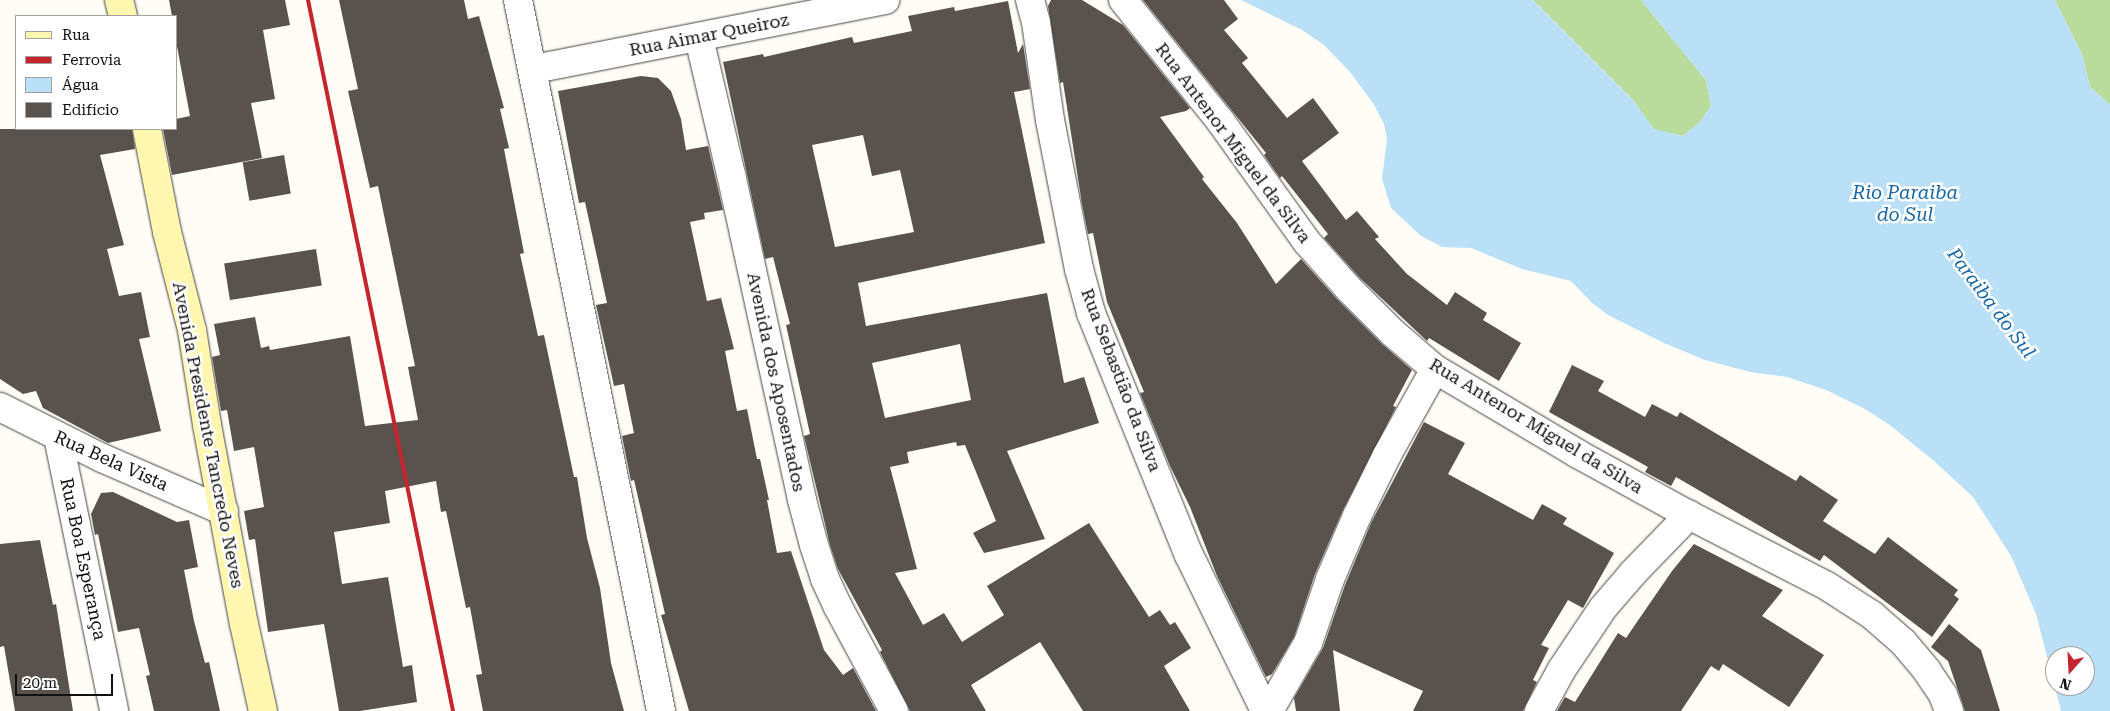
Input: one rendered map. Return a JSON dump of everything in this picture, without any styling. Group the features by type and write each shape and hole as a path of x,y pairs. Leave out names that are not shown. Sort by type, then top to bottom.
{"street":[{"path":"120,0 123,15"},
{"path":"518,0 534,69 661,711"},
{"name":"Rua Aimar Queiroz","path":"534,69 699,38 881,0"},
{"name":"Rua Antenor Miguel da Silva","path":"1123,0 1221,122 1307,242 1348,288 1393,332 1435,369 1578,454 1689,515 1827,586 1872,616 1903,642 1927,671 1943,695 1949,711"},
{"name":"Rua Sebastião da Silva","path":"1037,7 1050,120 1080,269 1091,313 1189,555 1265,711"},
{"name":"Avenida dos Aposentados","path":"699,38 731,174 802,500 814,545 838,607 894,711"},
{"name":"Avenida Presidente Tancredo Neves","path":"147,130 167,232 192,330 207,425 244,624 263,711"},
{"path":"1269,711 1308,643 1330,579 1356,516 1387,455 1435,369"},
{"name":"Rua Bela Vista","path":"0,407 102,458 224,511"},
{"name":"Rua Boa Esperança","path":"58,437 114,711"},
{"path":"1539,711 1562,669 1603,608 1633,573 1689,515"}],"green space":[{"path":"1533,0 1641,0 1706,80 1711,106 1700,122 1683,136 1654,130 1633,100"},
{"path":"2055,0 2110,0 2110,105 2090,87 2082,54"}],"water":[{"name":"Rio Paraiba do Sul","path":"1241,0 1533,0 1633,100 1654,129 1683,136 1700,122 1711,106 1706,80 1641,0 2055,0 2082,54 2090,87 2110,105 2110,711 2061,711 2057,696 2095,696 2095,646 2045,646 2045,649 2036,614 2011,556 1973,497 1934,461 1891,426 1865,409 1826,390 1787,377 1750,372 1705,360 1664,343 1608,315 1592,303 1571,281 1522,269 1471,248 1442,247 1421,236 1391,208 1382,179 1387,139 1384,124 1373,103 1350,72 1324,45 1302,30"}],"building":[{"path":"169,0 285,0 290,25 263,30 275,99 251,103 262,158 172,175 163,130 178,130 178,119 190,116 178,52 178,15 172,15"},
{"path":"339,0 464,0 468,19 479,16 504,108 500,109 509,148 504,149 524,253 520,254 538,336 544,335 574,477 577,477 587,538 600,588 611,663 624,711 483,711 476,675 482,674 470,607 466,608 446,511 441,512 436,481 385,491 390,523 334,532 342,584 388,577 403,667 412,665 417,702 360,711 339,711 324,624 268,632 255,539 249,540 244,511 264,507 254,447 234,451 227,410 221,411 212,357 220,355 214,324 255,317 261,348 269,346 270,350 350,336 365,426 418,420 408,367 415,366 378,186 370,188 348,91 358,89"},
{"path":"1051,0 1082,0 1123,25 1190,108 1186,111 1160,117 1204,177 1202,179 1237,223 1276,284 1301,259 1337,299 1382,344 1412,370 1393,406 1396,407 1343,510 1315,574 1294,637 1272,674 1266,677 1217,576 1190,507 1170,466 1140,393 1144,392 1107,302 1093,233 1088,234 1082,204 1063,82 1060,83 1048,6"},
{"path":"1143,0 1224,0 1238,19 1224,30 1248,58 1242,63 1287,118 1313,98 1339,133 1302,161 1346,220 1357,211 1379,237 1375,239 1407,274 1447,305 1455,292 1487,313 1483,320 1521,343 1499,381 1429,338 1427,341 1359,277 1324,238 1328,234 1282,176 1280,178 1264,155 1266,153"},
{"path":"1008,1 1018,53 1023,44 1030,89 1014,92 1045,243 858,283 866,326 1047,293 1064,383 1084,377 1099,423 1007,451 1045,539 984,553 973,533 996,521 965,445 957,446 956,442 907,452 909,463 890,467 917,569 895,573 923,625 944,613 962,642 1004,615 987,586 1089,523 1149,617 1160,610 1170,625 1175,622 1191,648 1164,666 1190,711 1083,711 1040,642 971,685 986,711 910,711 880,652 882,650 838,569 830,545 804,436 810,434 786,325 790,324 773,257 765,259 723,62 763,54 764,57 852,37 854,43 912,31 908,16 954,7 955,11","holes":["863,135 872,176 900,170 914,232 835,247 812,145","960,344 971,400 885,418 872,363"]},
{"path":"641,76 658,78 671,91 681,119 686,150 708,146 723,210 704,213 705,219 690,222 707,301 721,298 734,349 725,351 737,411 747,409 757,459 760,459 769,500 767,500 777,553 791,551 824,650 843,675 853,668 876,711 689,711 661,615 665,614 634,480 631,481 622,436 634,433 624,384 614,386 596,305 607,303 585,202 579,203 558,91"},
{"path":"0,129 132,130 135,149 100,155 124,245 107,249 119,296 141,292 150,337 139,339 161,431 108,443 43,408 36,391 23,394 0,379"},
{"path":"284,155 291,193 249,201 243,162"},
{"path":"316,249 322,286 230,300 224,264"},
{"path":"1572,365 1604,381 1598,391 1645,417 1652,404 1677,417 1680,412 1796,481 1800,475 1838,500 1823,521 1875,554 1888,537 1958,590 1954,595 1959,599 1932,637 1824,555 1820,561 1676,477 1671,486 1645,472 1648,467 1549,412"},
{"path":"1424,422 1465,443 1448,474 1533,520 1542,504 1567,518 1563,524 1614,553 1583,608 1568,600 1541,645 1549,648 1533,680 1537,682 1523,711 1413,711 1423,691 1333,650 1340,711 1296,711 1294,698 1323,648 1345,585 1371,523"},
{"path":"113,492 177,522 189,520 198,567 184,570 194,621 205,663 209,662 220,711 154,711 146,676 150,675 139,628 118,632 98,534 95,535 91,514 101,493"},
{"path":"40,540 53,605 56,604 73,711 15,711 4,646 0,647 0,544"},
{"path":"1694,544 1783,590 1762,616 1824,655 1789,707 1723,664 1719,671 1711,666 1681,711 1557,711 1565,697 1575,702 1618,633 1626,638 1672,571"},
{"path":"1949,624 1981,650 2000,711 1965,711 1948,661 1931,647"}],"railway":[{"path":"308,0 453,711"}],"water label":[{"name":"Paraiba do Sul","path":"1991,303"}]}
